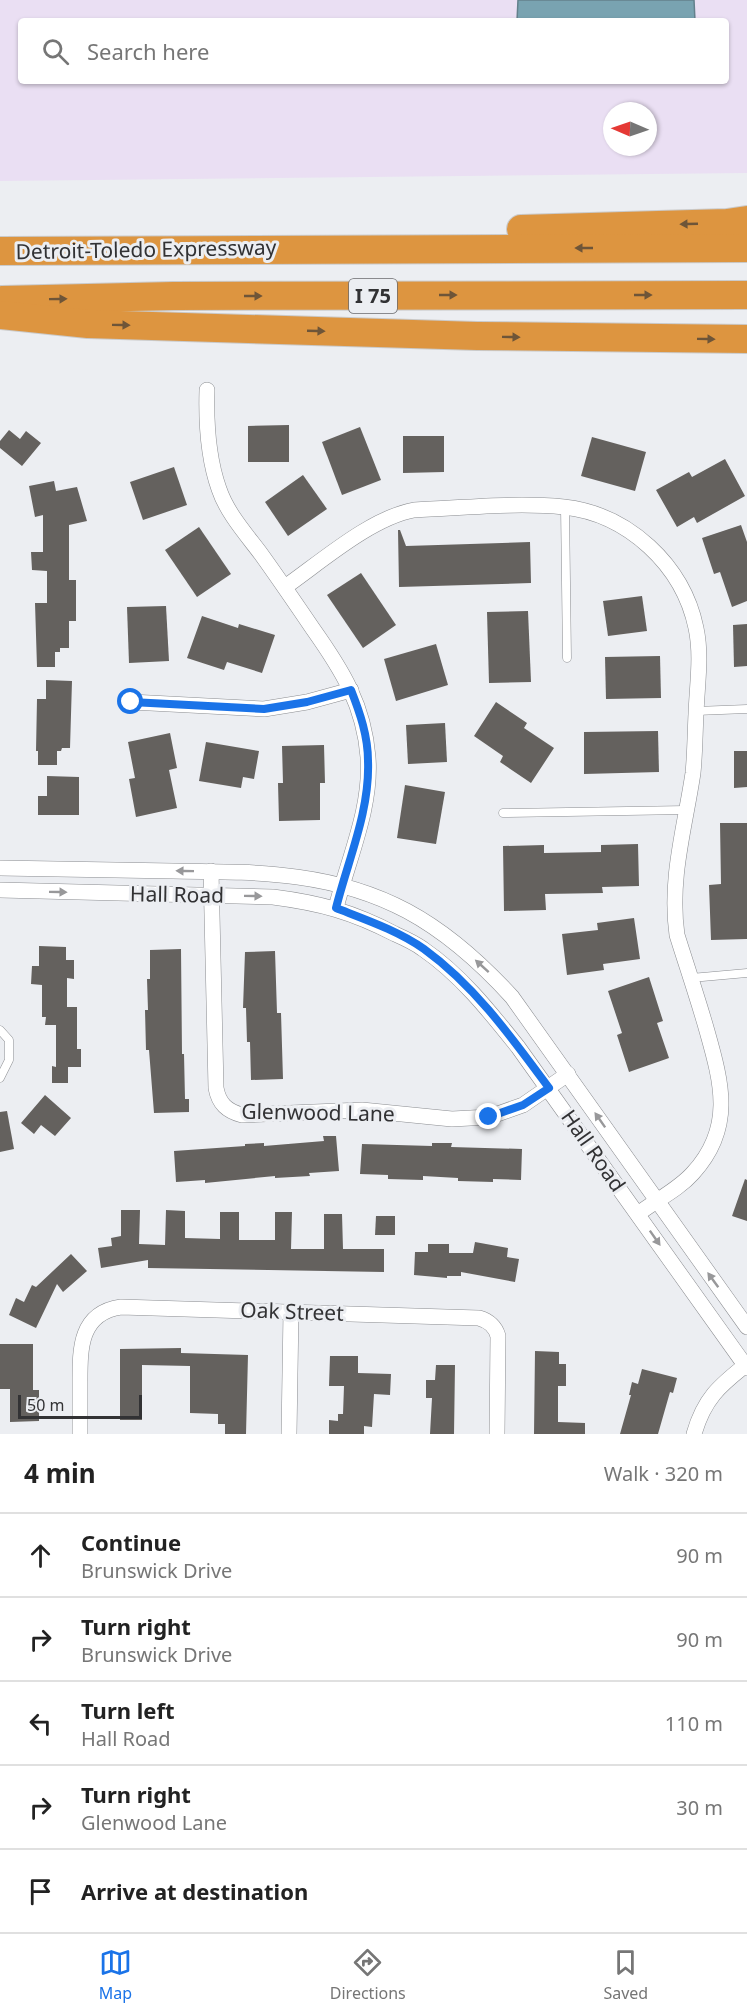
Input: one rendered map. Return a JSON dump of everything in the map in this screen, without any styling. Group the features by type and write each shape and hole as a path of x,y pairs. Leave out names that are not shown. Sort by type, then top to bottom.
{"highway":[{"path":"293,248 366,233 727,223 747,220"},
{"name":"I 75","path":"293,248 747,248"},
{"name":"Detroit-Toledo Expressway","path":"0,251 293,248"},
{"name":"I 75","path":"0,300 173,296 747,295"},
{"path":"0,315 88,324 477,336 747,339"}],"street":[{"path":"207,390 206,421 219,490 234,517 340,668 351,690 366,735 368,778 363,813 336,908"},
{"path":"285,587 378,522 399,513 414,510 499,506 565,507 601,516 638,536 655,551 681,586 697,630 699,656 693,771 676,868 674,899 677,935 720,1077 721,1114 714,1141 700,1165 681,1185 638,1214"},
{"path":"131,702 264,709 307,702 351,690"},
{"name":"Hall Road","path":"0,868 274,873 318,880 376,897 433,926 488,971 512,997 747,1327"},
{"name":"Glenwood Lane","path":"211,871 216,1088 222,1104 233,1113 243,1115 362,1110 452,1119 476,1119 502,1114 523,1105 568,1074"},
{"name":"Hall Road","path":"0,890 273,897 313,902 336,908 375,924 422,948 447,968 484,1004 549,1088 746,1366"},
{"name":"Oak Street","path":"80,1434 81,1345 86,1330 95,1319 106,1311 121,1307 479,1318 492,1324 498,1336 497,1434"},
{"path":"289,1434 291,1312"},
{"path":"694,1434 708,1399 721,1385 746,1366"}],"lane":[{"path":"565,507 567,658"},
{"path":"696,711 747,709"},
{"path":"503,813 686,810"},
{"path":"691,978 747,973"},
{"path":"0,1030 9,1040 9,1060 0,1078"}],"shaded area":[{"path":"0,0 747,0 747,173 0,181"}],"water":[{"path":"518,0 694,0 695,18 517,18"}],"building":[{"path":"289,425 289,462 248,462 248,426"},
{"path":"360,427 381,480 342,495 322,442"},
{"path":"9,430 20,439 26,431 41,443 22,466 0,448 0,441"},
{"path":"403,436 444,436 444,472 403,473"},
{"path":"592,437 646,452 635,491 581,476"},
{"path":"725,459 745,496 697,523 694,517 677,527 656,490 689,472 692,477"},
{"path":"174,467 187,505 143,520 130,482"},
{"path":"303,475 327,509 288,536 265,502"},
{"path":"54,481 56,491 77,487 87,521 69,525 69,580 76,580 76,621 69,621 69,648 60,648 60,652 55,652 55,667 37,667 35,603 47,603 47,571 32,570 31,552 43,552 43,515 35,517 29,486"},
{"path":"741,525 747,542 747,601 732,607 720,572 714,574 702,538"},
{"path":"199,527 231,574 197,597 165,550"},
{"path":"398,530 406,546 530,542 531,583 399,587"},
{"path":"361,573 396,625 363,648 327,595"},
{"path":"642,596 647,631 608,636 603,601"},
{"path":"166,606 169,661 129,663 127,607"},
{"path":"528,611 531,682 489,683 487,612"},
{"path":"202,616 238,628 239,624 275,635 262,673 227,662 224,670 187,658"},
{"path":"747,624 747,666 734,667 733,625"},
{"path":"436,644 448,685 396,701 384,659"},
{"path":"660,656 661,698 606,699 605,657"},
{"path":"46,680 72,681 70,748 57,751 57,765 38,765 38,751 36,751 37,699 46,699"},
{"path":"496,702 527,723 524,728 554,748 531,783 500,762 503,756 474,736"},
{"path":"445,723 447,762 408,764 406,725"},
{"path":"658,731 659,772 584,774 584,732"},
{"path":"170,733 177,768 169,770 177,808 136,817 129,779 135,778 128,742"},
{"path":"206,742 259,751 254,779 243,777 241,788 199,781"},
{"path":"324,745 325,783 320,783 320,820 279,821 278,783 283,783 282,746"},
{"path":"734,751 747,751 747,787 734,788"},
{"path":"47,776 79,777 79,815 38,815 38,796 47,796"},
{"path":"405,785 445,792 436,844 397,838"},
{"path":"720,823 747,823 747,939 711,940 709,885 721,884"},
{"path":"638,844 639,886 602,887 603,893 545,894 546,910 504,911 503,846 544,845 544,853 601,852 601,845"},
{"path":"634,918 640,959 603,964 604,970 567,975 562,934 598,930 597,923"},
{"path":"39,946 66,947 66,960 74,960 74,979 67,978 67,1007 77,1007 77,1049 81,1049 81,1067 68,1067 68,1083 52,1083 52,1066 56,1067 56,1025 45,1025 46,1017 42,1017 42,985 31,984 32,966 39,966"},
{"path":"181,949 182,1054 184,1054 185,1099 189,1099 189,1112 154,1113 149,1050 146,1050 145,1010 148,1010 147,979 150,979 150,950"},
{"path":"275,951 277,1013 281,1013 283,1079 251,1080 250,1042 247,1042 246,1008 243,1008 245,952"},
{"path":"649,977 663,1021 657,1023 669,1058 629,1072 617,1035 622,1033 608,991"},
{"path":"45,1095 71,1118 55,1136 41,1125 34,1134 21,1123"},
{"path":"7,1111 14,1149 0,1152 0,1112"},
{"path":"323,1136 336,1136 339,1171 309,1173 310,1176 275,1178 275,1176 205,1183 205,1180 176,1182 174,1151 245,1146 245,1144 264,1143 264,1146 324,1141"},
{"path":"432,1143 452,1143 451,1147 522,1149 521,1180 458,1181 458,1178 423,1176 423,1180 388,1179 388,1175 360,1174 362,1144 432,1146"},
{"path":"745,1179 747,1180 747,1221 732,1216"},
{"path":"121,1210 140,1210 139,1244 165,1245 166,1210 185,1211 185,1238 220,1239 220,1212 239,1212 239,1240 275,1240 275,1212 292,1212 291,1249 324,1249 324,1214 342,1214 343,1249 384,1249 384,1272 148,1268 148,1260 101,1268 98,1248 112,1246 111,1238 121,1236"},
{"path":"376,1216 395,1216 395,1235 375,1235"},
{"path":"475,1242 508,1248 507,1257 519,1259 515,1282 461,1272 461,1276 447,1276 447,1278 414,1275 415,1252 428,1252 428,1244 449,1244 449,1253 473,1253"},
{"path":"71,1254 87,1271 63,1292 57,1284 36,1328 9,1315 16,1298 24,1302 32,1285 36,1287"},
{"path":"0,1344 33,1344 33,1390 39,1390 39,1421 10,1422 10,1389 0,1389"},
{"path":"181,1348 181,1353 248,1355 246,1434 225,1434 225,1424 218,1424 218,1414 190,1413 190,1366 142,1365 142,1420 120,1420 120,1349"},
{"path":"535,1351 559,1352 559,1364 566,1364 566,1386 558,1386 558,1422 585,1423 585,1434 534,1434"},
{"path":"330,1356 358,1356 358,1373 391,1374 390,1395 374,1394 372,1427 364,1426 364,1434 329,1434 329,1420 338,1421 338,1414 343,1414 344,1386 329,1386"},
{"path":"436,1365 455,1365 454,1434 430,1434 432,1398 426,1398 426,1380 435,1380"},
{"path":"642,1369 677,1378 673,1393 670,1392 658,1434 620,1434 631,1395 629,1395 632,1382 638,1384"}],"route":[{"path":"131,702 264,709 307,702 351,690 366,735 368,778 363,813 336,908 375,924 422,948 455,975 484,1004 549,1088 523,1105 489,1117"}]}
